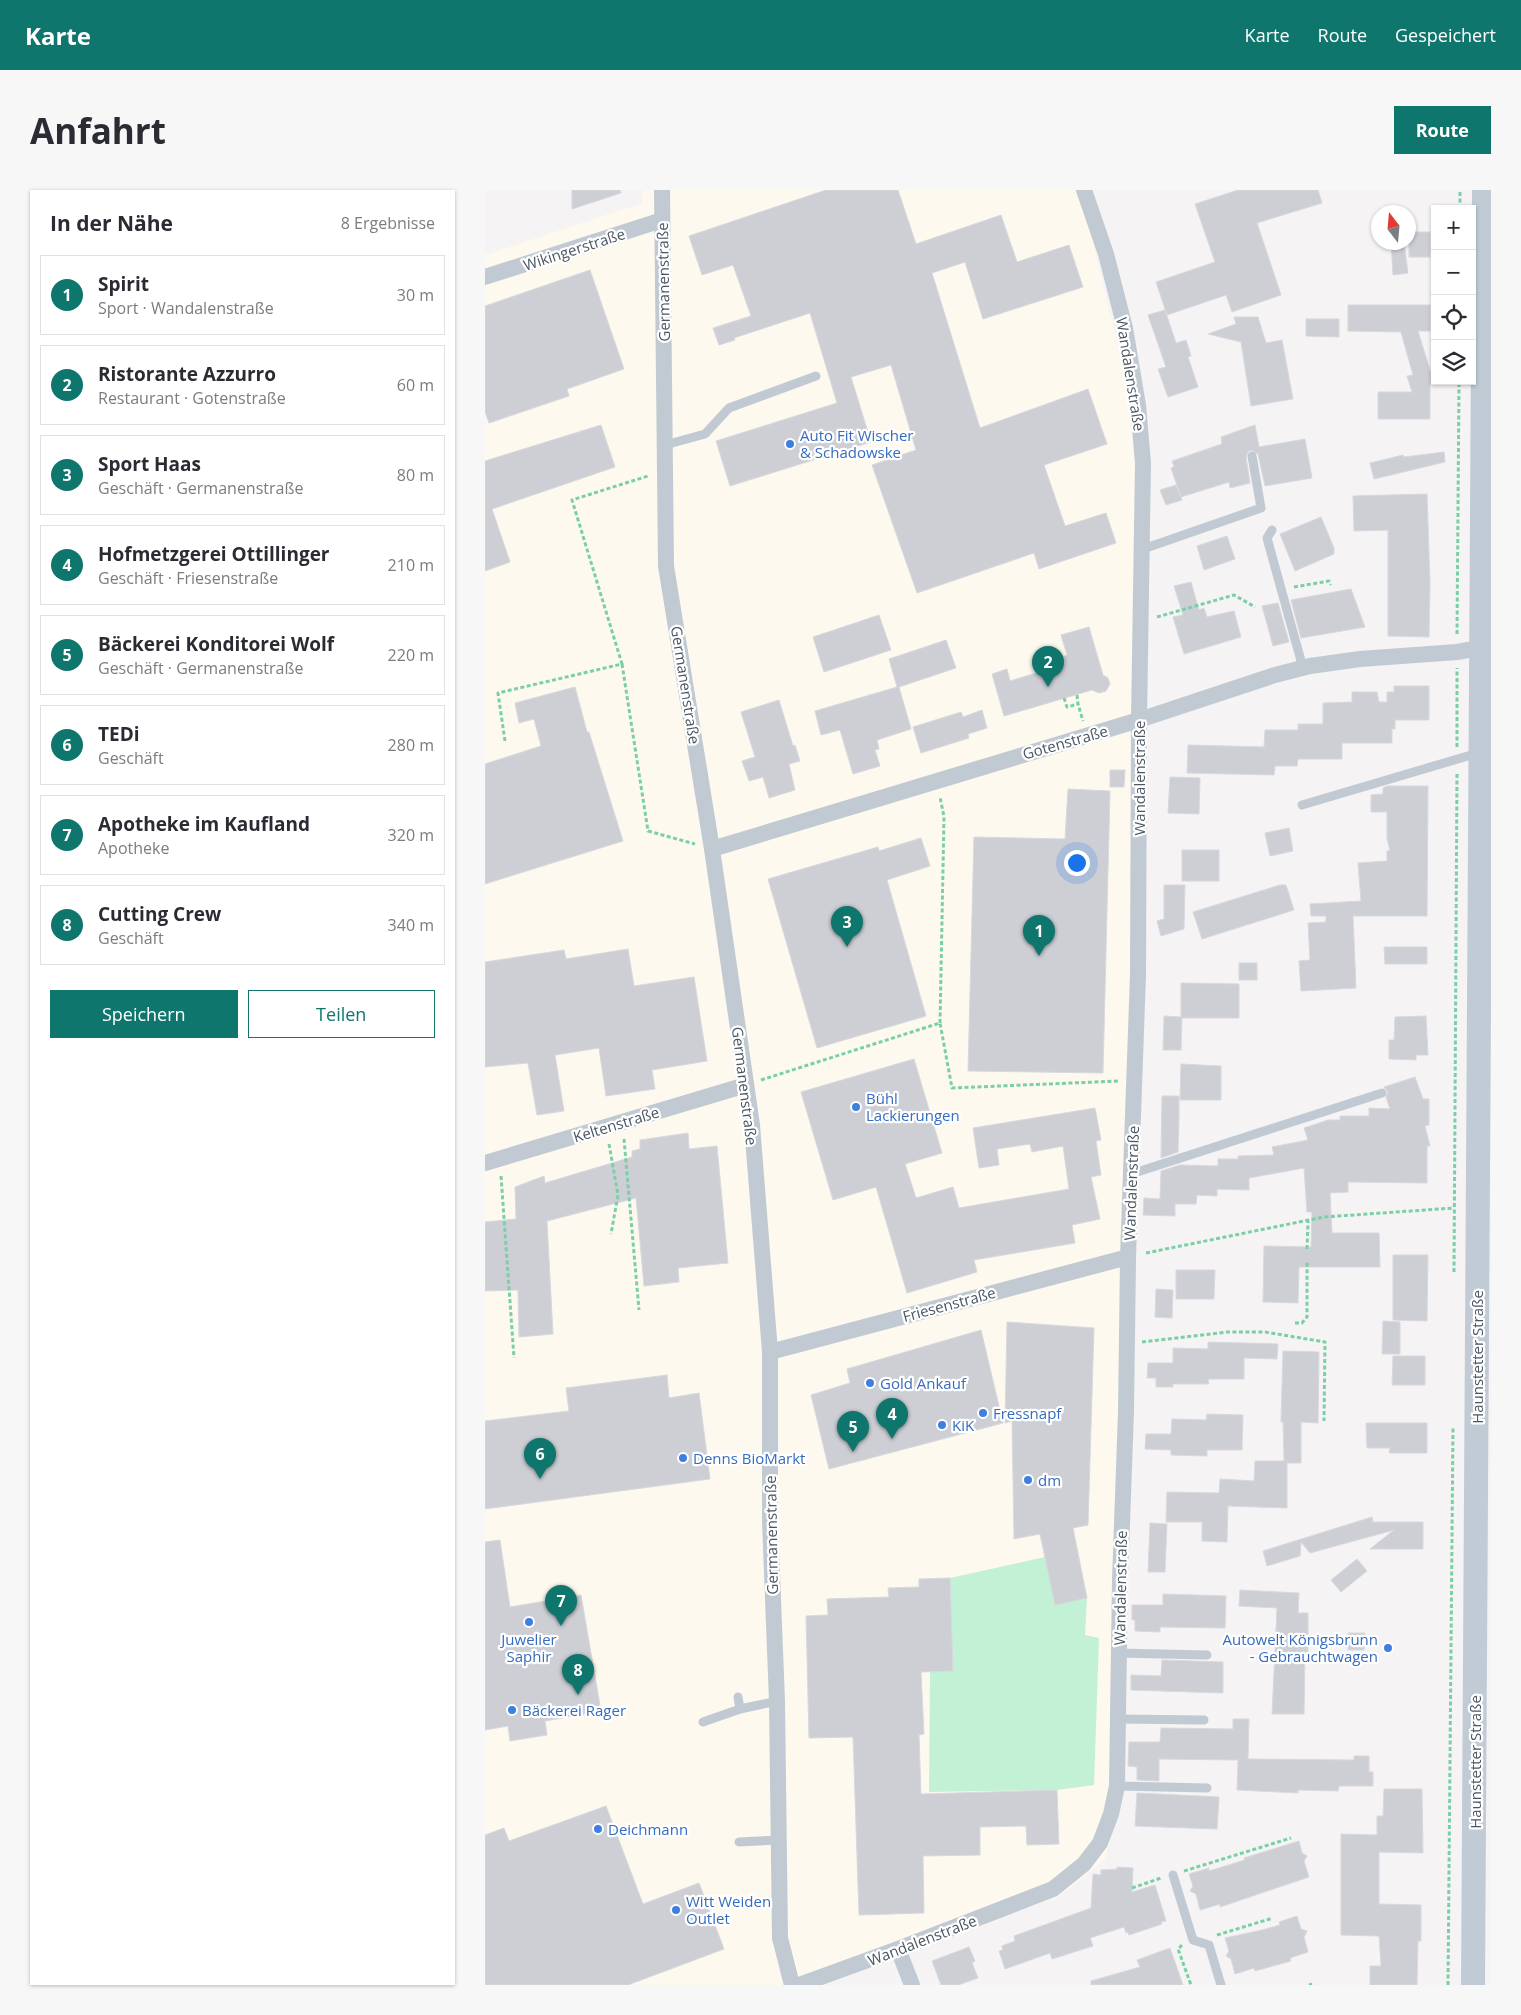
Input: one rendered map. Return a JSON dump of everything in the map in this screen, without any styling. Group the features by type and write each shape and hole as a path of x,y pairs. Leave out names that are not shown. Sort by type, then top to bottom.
{"main road":[{"name":"Haunstetter Straße","path":"1473,1985 1484,1458 1481,752 1486,647 1487,306 1484,190"}],"street":[{"name":"Germanenstraße","path":"662,190 667,566 712,849 752,1125 769,1352 770,1521 777,1701 779,1938 792,1985"},
{"name":"Wandalenstraße","path":"799,1985 1053,1889 1084,1864 1100,1843 1111,1814 1117,1786 1118,1652 1128,1257 1138,974 1143,463 1138,405 1125,328 1109,263 1084,190"},
{"name":"Wikingerstraße","path":"485,277 662,220"},
{"name":"Gotenstraße","path":"712,849 936,780 1088,736 1275,675 1303,668 1360,659 1457,652 1486,647"},
{"name":"Keltenstraße","path":"492,1161 746,1085"},
{"name":"Friesenstraße","path":"769,1352 1128,1257"},
{"path":"898,1949 912,1985"}],"lane":[{"path":"665,444 705,434 729,408 816,376"},
{"path":"1143,549 1261,508 1252,456"},
{"path":"1272,530 1267,538 1303,668"},
{"path":"1302,805 1481,752"},
{"path":"1131,1174 1382,1093"},
{"path":"1118,1652 1207,1655"},
{"path":"738,1697 740,1708"},
{"path":"703,1722 740,1708 777,1701"},
{"path":"1118,1719 1204,1720"},
{"path":"1117,1786 1207,1788"},
{"path":"739,1842 779,1840"},
{"path":"1173,1875 1193,1938 1209,1945 1221,1985"}],"path":[{"path":"1460,190 1460,205"},
{"path":"1454,1273 1459,385"},
{"path":"665,470 572,500 622,664 648,831 712,849"},
{"path":"1281,590 1329,581 1331,585"},
{"path":"1141,621 1234,595 1255,607"},
{"path":"505,741 498,693 622,664"},
{"path":"1077,694 1078,704 1088,736"},
{"path":"1064,698 1067,707 1078,704"},
{"path":"936,780 945,817 940,1023 952,1088 1135,1080"},
{"path":"746,1085 940,1023"},
{"path":"611,1234 618,1195 615,1124"},
{"path":"615,1124 639,1310"},
{"path":"492,1161 514,1358"},
{"path":"1128,1257 1324,1218 1454,1208"},
{"path":"1307,1249 1308,1221"},
{"path":"1295,1323 1302,1323 1307,1317 1307,1262"},
{"path":"1127,1344 1227,1332 1265,1332 1325,1342 1324,1421"},
{"path":"1448,1985 1453,1424"},
{"path":"1132,1888 1291,1838"},
{"path":"1191,1985 1178,1949 1193,1938 1273,1918"}],"shaded area":[{"path":"642,190 1081,190 1148,474 1125,1780 1105,1860 1058,1897 806,1985 485,1985 485,255 642,203"}],"green space":[{"path":"1045,1557 1055,1604 1087,1598 1085,1635 1099,1638 1094,1785 1057,1790 929,1792 930,1672 950,1578"}],"building":[{"path":"572,190 620,190 621,193 572,209"},
{"path":"826,190 898,190 916,244 1001,215 1017,262 1069,245 1083,287 983,319 965,262 932,273 980,428 1088,389 1107,444 1044,465 1065,526 1106,513 1116,543 1039,569 1034,553 917,593 872,465 916,450 891,365 851,377 871,442 730,486 716,441 837,403 810,313 734,338 735,340 719,345 713,328 751,316 733,265 702,275 689,236"},
{"path":"1238,190 1318,190 1322,203 1257,223 1281,295 1232,312 1226,295 1167,315 1156,282 1215,262 1195,204"},
{"path":"1416,232 1430,232 1430,257 1409,257 1409,250 1416,250"},
{"path":"1391,250 1405,250 1408,273 1393,275"},
{"path":"590,270 624,369 567,389 569,396 489,423 485,412 485,306"},
{"path":"1348,305 1430,305 1430,331 1418,331 1431,373 1430,419 1378,419 1378,392 1412,392 1407,376 1413,375 1401,332 1348,331"},
{"path":"1165,310 1176,343 1186,340 1191,356 1188,357 1198,387 1168,397 1158,369 1166,367 1148,315"},
{"path":"1234,317 1258,317 1266,343 1282,340 1293,399 1251,406 1241,342 1208,334 1236,324"},
{"path":"1306,319 1339,319 1339,337 1306,336"},
{"path":"601,425 615,467 492,509 510,562 485,571 485,461"},
{"path":"1255,425 1259,447 1305,439 1312,478 1265,486 1258,454 1251,450 1246,457 1250,483 1230,488 1229,482 1181,497 1171,468 1174,467 1172,461 1222,444 1221,437"},
{"path":"1444,452 1445,462 1374,479 1370,463 1403,455 1404,457"},
{"path":"1176,485 1182,500 1166,505 1160,490"},
{"path":"1427,494 1430,582 1429,637 1388,636 1388,530 1354,531 1353,496"},
{"path":"1321,517 1334,548 1334,554 1295,571 1280,534"},
{"path":"1227,536 1235,559 1204,570 1197,546"},
{"path":"1191,582 1199,610 1204,608 1207,617 1234,611 1241,637 1184,654 1173,617 1183,615 1174,586"},
{"path":"1351,589 1365,627 1301,638 1291,600"},
{"path":"1278,603 1289,642 1273,646 1262,606"},
{"path":"879,615 891,650 824,672 813,637"},
{"path":"1089,627 1103,675 1108,678 1110,684 1106,691 1099,693 1092,690 1004,716 992,674 1007,669 1010,681 1065,664 1063,657 1067,655 1061,635"},
{"path":"946,640 956,668 899,687 911,729 877,740 879,749 875,750 880,766 853,774 840,730 821,735 815,711 897,687 889,659"},
{"path":"1394,686 1429,686 1429,720 1395,720 1395,729 1392,729 1392,743 1342,743 1342,759 1298,759 1297,766 1275,766 1274,775 1187,773 1188,745 1264,747 1265,730 1298,730 1298,724 1323,724 1323,703 1352,702 1352,692 1377,692 1379,702 1387,702 1387,692 1394,692"},
{"path":"575,687 587,732 589,732 623,841 485,884 485,764 541,746 534,719 519,723 515,703"},
{"path":"779,700 793,746 795,745 800,761 789,764 795,790 769,798 763,777 749,781 742,761 755,757 741,712"},
{"path":"982,710 987,728 968,734 969,738 921,753 913,727 961,712 963,717"},
{"path":"1110,770 1125,770 1124,787 1110,787"},
{"path":"1170,777 1200,778 1199,814 1168,813"},
{"path":"1387,786 1428,786 1427,916 1353,916 1356,988 1301,991 1299,961 1310,960 1308,923 1326,922 1326,916 1311,916 1310,904 1361,901 1358,863 1387,861 1387,851 1390,850 1387,839 1387,812 1371,812 1371,795 1383,794 1383,788"},
{"path":"1068,789 1110,791 1103,1073 968,1071 974,837 1065,839"},
{"path":"1289,828 1293,851 1270,856 1265,833"},
{"path":"921,838 930,866 887,880 926,1016 817,1048 768,879 878,847 879,851"},
{"path":"1182,850 1219,850 1219,881 1182,881"},
{"path":"1164,885 1185,885 1184,929 1161,936 1157,921 1164,919"},
{"path":"1280,885 1286,885 1294,910 1202,939 1193,912"},
{"path":"1384,947 1427,947 1427,964 1385,964"},
{"path":"628,949 634,986 694,977 707,1061 652,1070 655,1089 606,1096 599,1048 555,1055 564,1111 537,1115 528,1063 485,1067 485,962 564,950 566,959"},
{"path":"1239,963 1257,963 1257,980 1239,980"},
{"path":"1181,983 1239,984 1239,1018 1182,1018 1181,1050 1163,1050 1164,1016 1181,1017"},
{"path":"1426,1016 1428,1055 1416,1055 1416,1060 1389,1059 1389,1040 1394,1040 1395,1017"},
{"path":"914,1059 942,1153 905,1164 916,1198 953,1187 959,1208 1069,1189 1063,1146 1032,1152 1030,1144 997,1149 999,1165 979,1168 973,1128 1095,1108 1101,1140 1096,1141 1101,1175 1091,1177 1100,1219 1072,1225 1075,1243 974,1260 977,1272 907,1293 876,1187 833,1200 801,1092"},
{"path":"1181,1064 1221,1066 1221,1100 1180,1100"},
{"path":"1415,1077 1423,1099 1429,1099 1429,1125 1425,1126 1430,1146 1427,1146 1427,1183 1348,1182 1348,1192 1330,1193 1332,1233 1379,1233 1380,1267 1299,1267 1298,1303 1263,1302 1264,1246 1311,1247 1312,1212 1307,1212 1304,1168 1249,1178 1249,1190 1217,1189 1217,1196 1197,1195 1196,1204 1175,1204 1175,1216 1143,1215 1144,1198 1160,1199 1161,1171 1180,1165 1218,1166 1218,1159 1238,1159 1238,1156 1274,1155 1272,1147 1308,1140 1304,1128 1328,1120 1340,1120 1340,1116 1369,1116 1369,1108 1390,1109 1386,1097 1388,1092 1384,1087"},
{"path":"1162,1096 1179,1096 1179,1119 1178,1152 1161,1158"},
{"path":"688,1133 689,1149 717,1146 728,1263 678,1268 679,1282 644,1286 636,1198 547,1221 553,1334 519,1337 518,1290 485,1291 485,1222 516,1219 515,1187 544,1176 545,1183 632,1157 632,1151 640,1149 640,1140"},
{"path":"1393,1255 1428,1255 1427,1321 1393,1320"},
{"path":"1176,1270 1215,1270 1214,1299 1176,1299"},
{"path":"1156,1289 1173,1290 1172,1318 1155,1317"},
{"path":"1383,1321 1400,1322 1400,1354 1382,1354"},
{"path":"1007,1322 1094,1328 1088,1525 1073,1528 1087,1598 1055,1605 1040,1534 1014,1539 1012,1421 1005,1423"},
{"path":"981,1330 1003,1423 829,1469 811,1395 850,1383 847,1369"},
{"path":"1208,1342 1278,1344 1277,1359 1244,1358 1244,1379 1208,1379 1209,1384 1173,1384 1173,1387 1156,1387 1156,1378 1147,1378 1148,1363 1173,1363 1173,1348 1208,1349"},
{"path":"1283,1351 1319,1352 1318,1423 1301,1422 1301,1463 1287,1463 1287,1508 1228,1506 1227,1542 1202,1541 1202,1522 1166,1522 1167,1492 1219,1493 1220,1479 1254,1481 1255,1461 1284,1461 1283,1422 1281,1422"},
{"path":"1393,1356 1425,1356 1425,1385 1392,1385"},
{"path":"667,1375 669,1398 699,1393 710,1479 485,1509 485,1421 569,1411 566,1388"},
{"path":"1207,1414 1243,1415 1242,1450 1207,1450 1207,1456 1171,1455 1171,1450 1145,1449 1146,1434 1171,1434 1172,1419 1206,1420"},
{"path":"1366,1423 1427,1423 1427,1453 1389,1453 1390,1448 1367,1448"},
{"path":"1372,1517 1373,1522 1423,1522 1423,1549 1370,1549 1394,1530 1310,1553 1301,1542 1300,1556 1267,1566 1263,1551"},
{"path":"1150,1523 1167,1524 1165,1572 1148,1572"},
{"path":"500,1540 510,1607 581,1595 601,1711 545,1721 547,1735 510,1741 508,1726 485,1730 485,1542"},
{"path":"1357,1559 1367,1571 1341,1592 1331,1580"},
{"path":"950,1578 953,1671 921,1672 924,1734 919,1735 921,1794 1057,1790 1059,1844 1027,1845 1026,1826 980,1827 980,1855 923,1856 924,1913 859,1915 853,1737 809,1738 806,1616 828,1615 827,1599 889,1597 888,1588 919,1587 919,1579"},
{"path":"1240,1590 1299,1593 1298,1613 1308,1613 1308,1654 1305,1653 1304,1714 1272,1714 1277,1608 1239,1606"},
{"path":"1163,1594 1226,1596 1225,1628 1160,1627 1160,1632 1135,1631 1135,1620 1132,1620 1132,1605 1163,1605"},
{"path":"1348,1633 1365,1633 1364,1650 1348,1650"},
{"path":"1162,1660 1223,1662 1223,1693 1131,1690 1131,1675 1161,1676"},
{"path":"1233,1719 1249,1719 1248,1759 1354,1760 1354,1756 1369,1756 1369,1772 1373,1772 1373,1786 1339,1786 1338,1791 1298,1790 1298,1793 1237,1790 1238,1760 1159,1759 1159,1781 1137,1780 1137,1767 1128,1766 1129,1742 1160,1742 1161,1728 1233,1729"},
{"path":"1384,1789 1422,1789 1423,1853 1379,1852 1379,1904 1421,1905 1421,1941 1418,1941 1417,1985 1370,1985 1370,1966 1381,1966 1379,1936 1341,1935 1341,1834 1377,1835 1377,1816 1383,1816"},
{"path":"1137,1793 1219,1797 1217,1829 1135,1826"},
{"path":"606,1806 643,1904 699,1883 724,1949 628,1985 485,1985 485,1835 504,1828 509,1841"},
{"path":"1299,1841 1302,1853 1307,1856 1304,1861 1309,1877 1220,1907 1220,1904 1200,1910 1196,1894 1190,1891 1193,1886 1189,1874 1209,1868 1209,1871"},
{"path":"1117,1867 1133,1868 1132,1892 1155,1885 1166,1921 1129,1935 1124,1927 1090,1938 1093,1946 1052,1959 1050,1953 1005,1969 999,1951 1003,1950 1002,1946 1015,1941 1014,1936 1091,1908 1093,1874 1101,1875 1101,1870 1117,1869"},
{"path":"1297,1916 1301,1929 1307,1931 1304,1937 1308,1952 1290,1958 1291,1961 1255,1971 1254,1968 1235,1974 1231,1959 1226,1956 1229,1951 1225,1938 1280,1925 1279,1922"},
{"path":"969,1947 975,1961 972,1963 978,1978 958,1985 941,1985 932,1961"},
{"path":"1170,1948 1183,1985 1091,1985 1091,1981 1140,1967 1137,1960"}],"place":[{"name":"Auto Fit Wischer & Schadowske","path":"790,444"},
{"name":"Ristorante Azzurro","path":"1048,687"},
{"name":"Sport Haas","path":"847,947"},
{"name":"Spirit","path":"1039,956"},
{"name":"Bühl Lackierungen","path":"856,1107"},
{"name":"Gold Ankauf","path":"870,1383"},
{"name":"Fressnapf","path":"983,1413"},
{"name":"KiK","path":"942,1425"},
{"name":"Hofmetzgerei Ottillinger","path":"892,1439"},
{"name":"Bäckerei Konditorei Wolf","path":"853,1452"},
{"name":"Denns BioMarkt","path":"683,1458"},
{"name":"TEDi","path":"540,1479"},
{"name":"dm","path":"1028,1480"},
{"name":"Juwelier Saphir","path":"529,1622"},
{"name":"Apotheke im Kaufland","path":"561,1626"},
{"name":"Autowelt Königsbrunn - Gebrauchtwagen","path":"1388,1648"},
{"name":"Cutting Crew","path":"578,1695"},
{"name":"Bäckerei Rager","path":"512,1710"},
{"name":"Deichmann","path":"598,1829"},
{"name":"Witt Weiden Outlet","path":"676,1910"}]}
